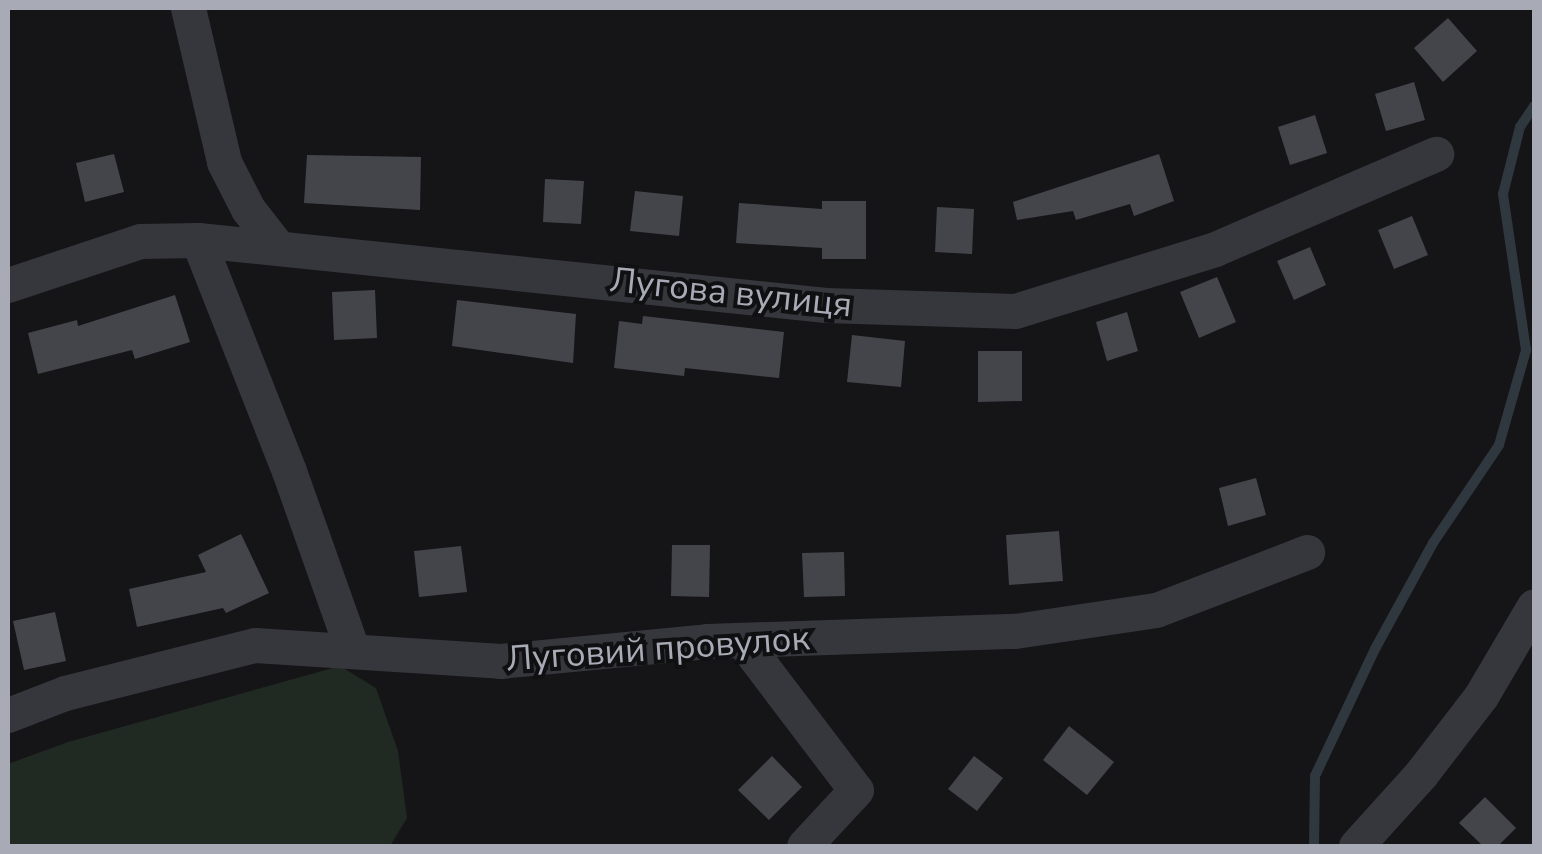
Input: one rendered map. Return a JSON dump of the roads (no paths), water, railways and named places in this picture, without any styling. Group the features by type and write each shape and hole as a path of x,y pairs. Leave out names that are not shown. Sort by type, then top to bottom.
{"street":[{"path":"188,8 224,162 248,208 276,244"},
{"name":"Лугова вулиця","path":"8,285 140,241 198,240 276,244 826,305 1016,311 1215,249 1436,154"},
{"path":"198,240 290,471 352,649"},
{"name":"Луговий провулок","path":"8,715 66,694 255,645 500,661 742,640 1015,631 1156,610 1307,552"},
{"path":"1356,846 1421,774 1481,696 1534,606"},
{"path":"742,640 856,790 804,846"}],"waterway":[{"path":"1314,846 1315,776 1375,649 1433,543 1499,445 1526,350 1503,194 1520,127 1534,106"}]}
